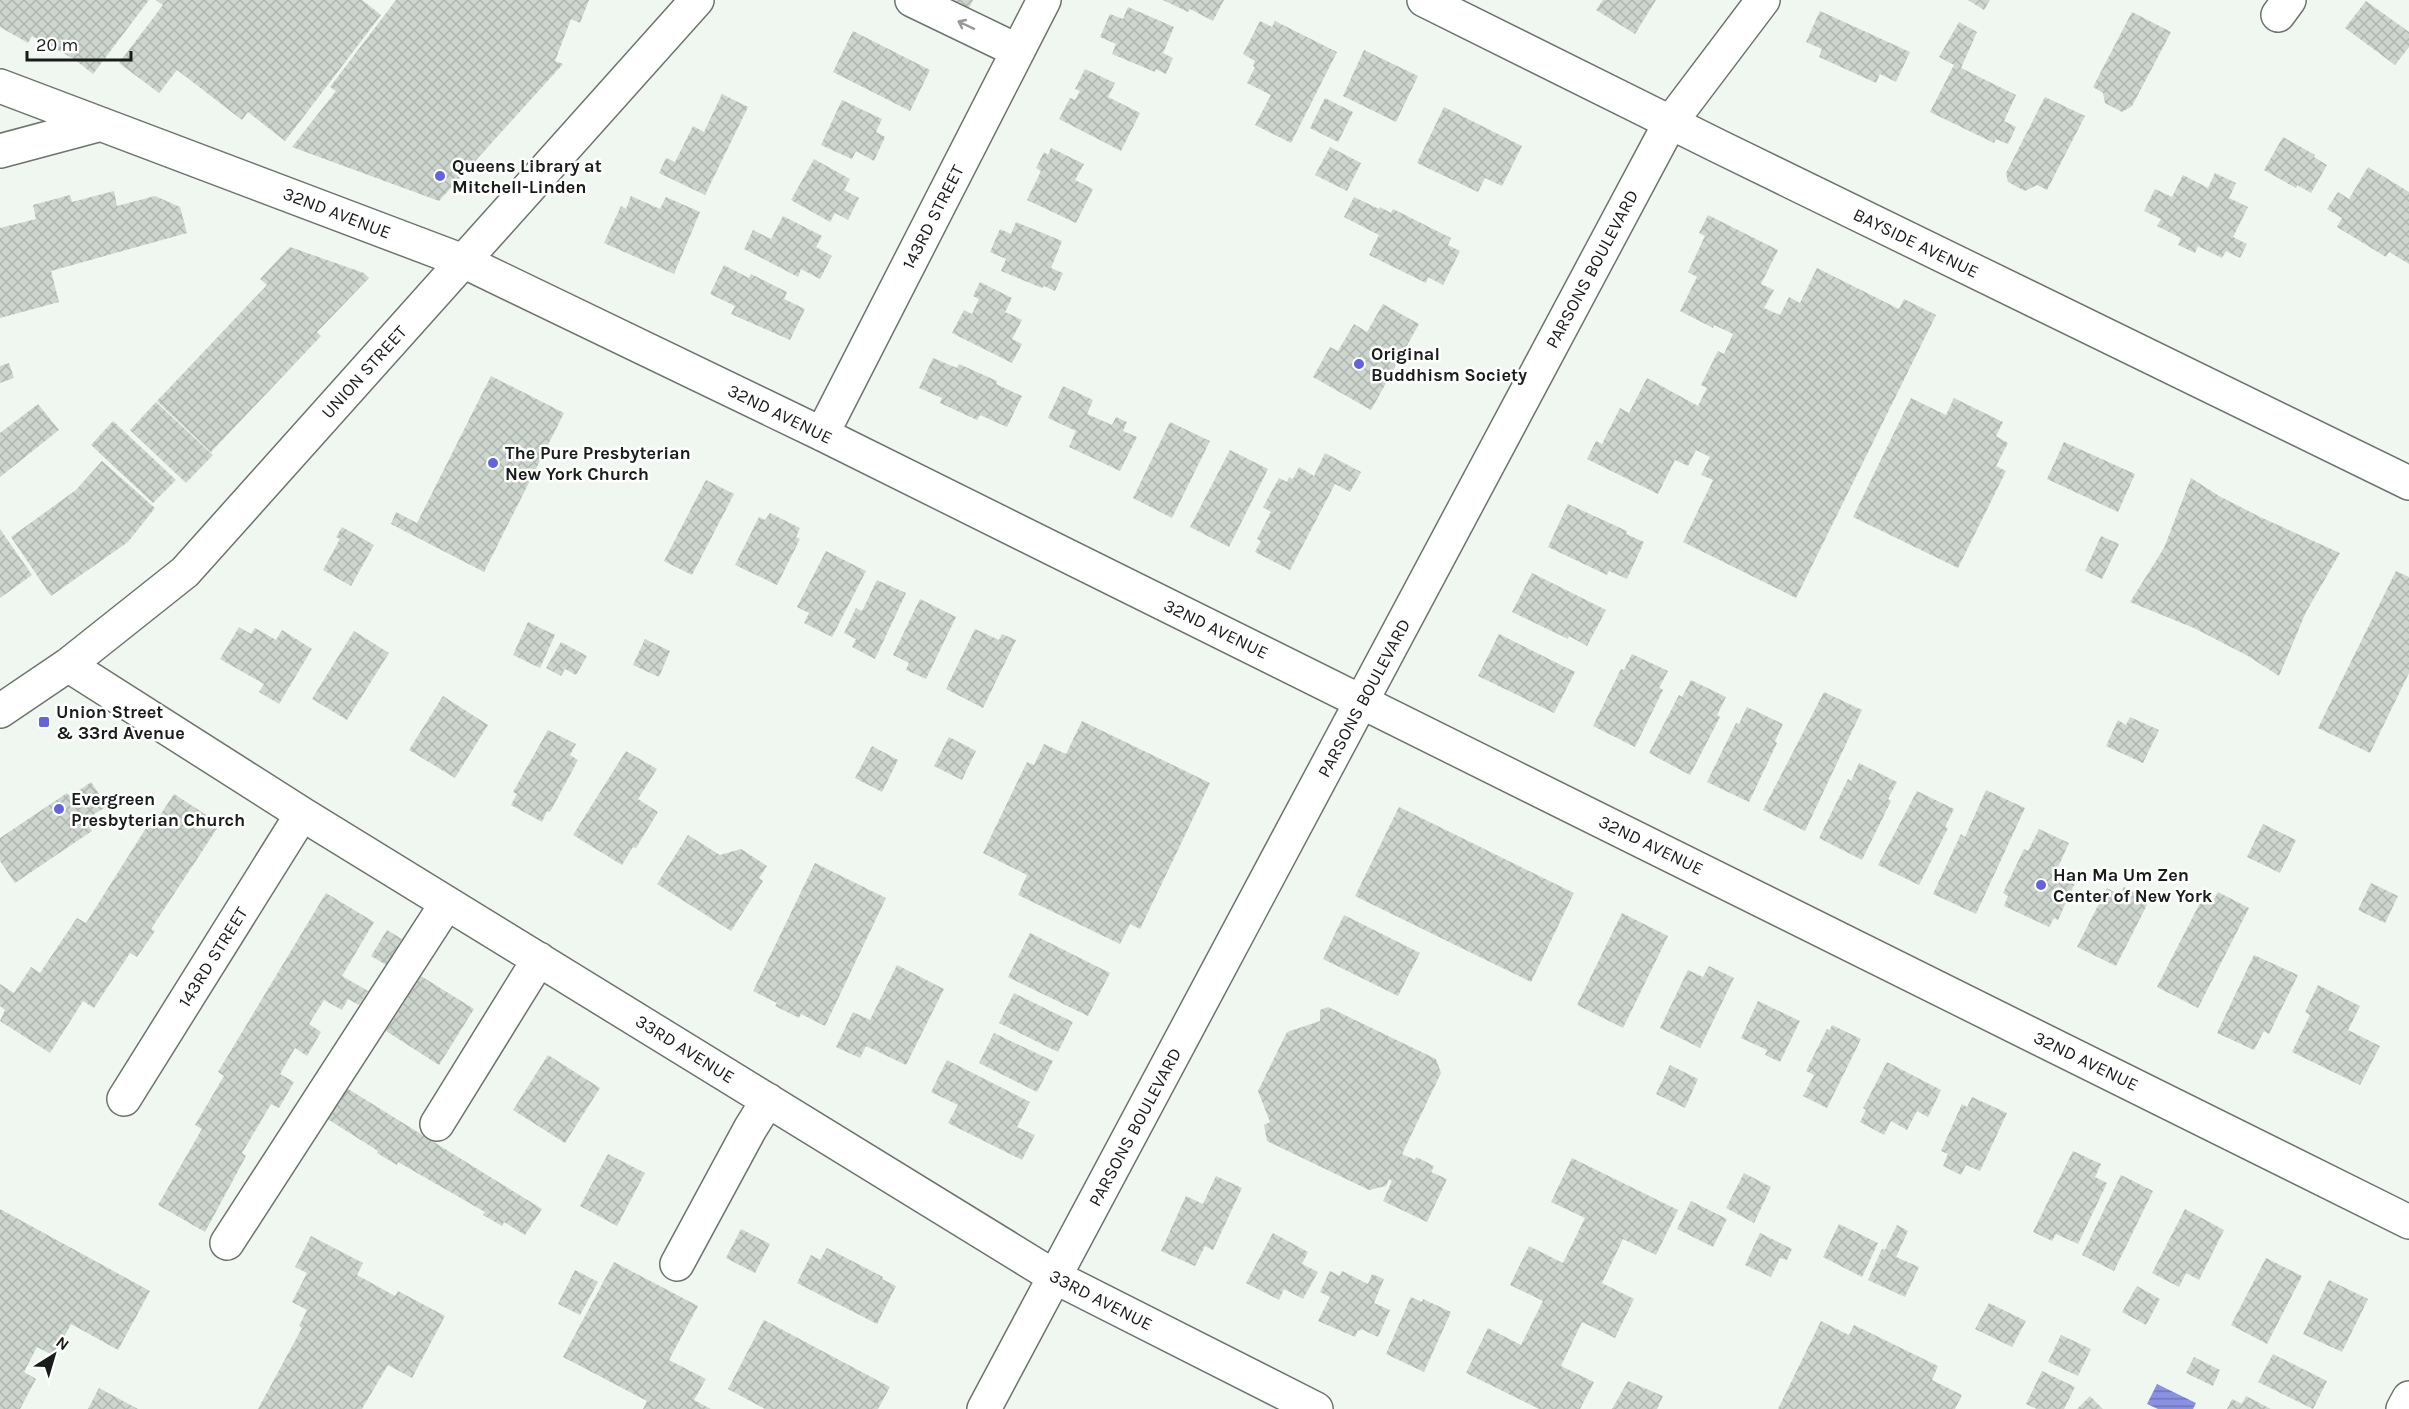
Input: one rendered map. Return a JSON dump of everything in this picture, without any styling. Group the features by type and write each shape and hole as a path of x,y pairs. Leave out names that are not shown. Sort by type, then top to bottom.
{"street":[{"name":"UNION STREET","path":"0,711 68,665 185,572 697,0"},
{"path":"912,0 1018,51"},
{"name":"143RD STREET","path":"822,434 1044,0"},
{"name":"BAYSIDE AVENUE","path":"1424,0 1670,123 2409,483"},
{"name":"PARSONS BOULEVARD","path":"984,1409 1670,123 1763,0"},
{"name":"32ND AVENUE","path":"0,86 463,261 822,434 2409,1222"},
{"path":"0,151 101,123"},
{"name":"33RD AVENUE","path":"68,665 302,814 1055,1277 1316,1409"},
{"name":"143RD STREET","path":"124,1099 302,814"},
{"path":"227,1243 447,903"},
{"path":"437,1124 539,959"},
{"path":"677,1264 750,1129 768,1101"},
{"path":"2403,1409 2409,1398"}],"water":[{"path":"2157,1384 2196,1403 2193,1409 2158,1409 2147,1404"}],"building":[{"path":"0,0 149,0 93,74 74,59 32,36 28,43 0,27"},
{"path":"156,0 362,0 381,15 285,141 248,112 242,120 177,70 159,93 119,63 163,5"},
{"path":"396,0 589,0 580,23 571,19 555,61 563,64 439,201 292,147 336,91 330,87"},
{"path":"942,0 973,0 967,12"},
{"path":"1163,0 1224,0 1213,21 1190,9 1188,12"},
{"path":"1603,0 1656,0 1635,34 1596,10"},
{"path":"1968,0 1990,0 1984,10"},
{"path":"2366,1 2409,32 2409,47 2395,65 2345,28"},
{"path":"1128,7 1174,27 1163,53 1173,58 1166,74 1156,69 1155,72 1112,54 1116,44 1100,37 1110,14 1123,19"},
{"path":"1820,11 1910,52 1896,82 1880,74 1876,83 1819,57 1822,49 1806,42"},
{"path":"2132,12 2171,32 2132,106 2122,112 2105,103 2103,93 2093,87"},
{"path":"1260,21 1272,27 1275,21 1337,52 1291,143 1255,125 1271,95 1247,83 1255,67 1253,66 1255,61 1243,54"},
{"path":"1959,22 1977,32 1961,68 2016,95 2004,121 2016,127 2008,144 1996,139 1994,143 1930,112 1954,65 1939,57"},
{"path":"853,31 930,70 910,111 833,72"},
{"path":"1364,50 1418,76 1396,122 1343,96"},
{"path":"1085,69 1115,83 1108,97 1140,113 1121,151 1059,119 1070,98 1075,100 1080,91 1075,89"},
{"path":"722,94 748,107 705,195 659,173 666,158 675,162 693,126 704,132"},
{"path":"2045,97 2085,116 2047,190 2037,185 2025,191 2008,182 2006,173"},
{"path":"1325,98 1353,112 1338,142 1310,128"},
{"path":"842,100 882,119 876,132 885,137 874,161 856,151 852,159 821,145"},
{"path":"1444,107 1522,146 1502,186 1485,178 1478,192 1417,163"},
{"path":"2283,137 2315,155 2314,157 2327,165 2311,193 2297,185 2296,188 2264,170"},
{"path":"1330,147 1361,163 1347,191 1315,175"},
{"path":"1051,148 1084,164 1075,180 1093,189 1076,223 1027,200 1041,171 1036,168 1044,152 1048,155"},
{"path":"814,159 850,179 844,190 859,198 848,220 835,213 830,222 791,200"},
{"path":"2368,167 2409,192 2409,264 2389,252 2386,257 2337,227 2342,218 2327,209 2338,192 2349,199"},
{"path":"2215,173 2236,183 2229,198 2248,207 2233,237 2247,244 2240,258 2226,251 2222,258 2198,246 2195,253 2178,245 2181,238 2157,226 2161,219 2144,211 2155,189 2172,197 2183,175 2208,188"},
{"path":"114,191 117,206 155,196 180,207 187,233 51,271 59,302 0,318 0,228 36,219 33,205 70,195 72,202"},
{"path":"631,196 660,209 666,197 700,212 674,274 604,243 621,206 626,209"},
{"path":"1354,197 1391,213 1393,209 1451,238 1448,245 1460,251 1443,285 1428,277 1426,283 1369,255 1379,235 1344,217"},
{"path":"1708,215 1778,250 1761,284 1774,290 1764,308 1780,315 1789,297 1800,303 1817,268 1899,309 1904,299 1936,315 1796,598 1683,542 1713,480 1701,475 1710,457 1696,450 1688,466 1675,460 1658,494 1587,459 1596,441 1602,444 1620,408 1629,413 1647,378 1698,406 1707,388 1701,385 1718,351 1724,354 1733,334 1714,325 1713,328 1680,311 1697,277 1688,272 1705,236 1699,233"},
{"path":"783,216 822,236 816,247 832,256 820,279 801,269 798,277 744,249 753,230 771,239"},
{"path":"1016,222 1062,241 1051,268 1063,273 1055,291 1001,271 1006,259 990,252 1000,229 1011,234"},
{"path":"290,247 364,273 369,278 317,332 321,336 211,452 157,401 267,285 260,279"},
{"path":"724,265 749,278 751,274 787,292 784,299 805,309 790,340 731,314 735,306 710,294"},
{"path":"980,282 1012,298 1005,312 1022,320 1012,339 1022,344 1012,363 952,333 964,310 972,314 979,299 973,296"},
{"name":"Original Buddhism Society","path":"1383,304 1419,324 1371,410 1313,377 1330,347 1338,351 1354,324 1367,332"},
{"path":"933,358 957,368 959,364 997,381 996,384 1022,396 1007,427 980,415 977,420 940,403 942,398 919,388"},
{"path":"9,363 14,378 0,383 0,366"},
{"name":"The Pure Presbyterian New York Church","path":"491,376 564,413 484,572 391,524 396,512 417,523"},
{"path":"1063,386 1093,400 1087,414 1112,425 1116,417 1127,422 1123,431 1137,437 1120,471 1069,447 1076,431 1048,418"},
{"path":"1911,398 1946,415 1954,398 2003,422 1996,436 2008,443 1996,466 2006,471 1958,568 1853,517"},
{"path":"156,402 213,455 186,483 130,430"},
{"path":"38,404 59,430 0,477 0,433"},
{"path":"113,421 176,480 153,503 91,445"},
{"path":"1170,422 1210,441 1172,518 1133,498"},
{"path":"2064,442 2135,474 2118,512 2047,479"},
{"path":"1230,450 1268,469 1229,547 1190,527"},
{"path":"1325,453 1361,472 1350,492 1335,484 1290,570 1255,552 1261,541 1257,539 1271,512 1263,507 1279,478 1287,482 1289,477 1293,479 1299,467 1314,476"},
{"path":"102,461 155,508 128,542 51,596 11,537 76,490"},
{"path":"2191,478 2219,496 2260,517 2340,553 2306,612 2279,676 2248,656 2194,628 2130,602 2164,548"},
{"path":"706,480 734,494 692,575 664,561"},
{"path":"1568,504 1627,531 1626,534 1644,542 1627,579 1609,571 1607,575 1548,547"},
{"path":"770,513 800,528 796,537 800,539 777,585 735,565 759,517 765,520"},
{"path":"342,527 374,545 351,586 323,570 340,539 336,537"},
{"path":"0,529 32,575 0,598"},
{"path":"2101,536 2119,544 2102,579 2085,571"},
{"path":"826,551 866,571 832,637 804,623 809,613 797,607"},
{"path":"2396,571 2409,577 2409,673 2370,753 2318,728"},
{"path":"1532,573 1606,610 1587,646 1512,612"},
{"path":"877,580 906,593 875,659 852,647 856,639 844,633 856,608 862,611"},
{"path":"920,599 956,617 926,679 906,670 909,663 893,655"},
{"path":"528,622 555,635 540,668 513,655"},
{"path":"239,627 251,634 255,628 276,640 282,630 312,649 279,704 259,692 264,684 220,659"},
{"path":"975,629 999,640 1002,634 1016,640 983,708 946,689"},
{"path":"354,631 389,653 347,720 312,699"},
{"path":"1499,634 1575,672 1554,713 1478,676"},
{"path":"645,639 670,651 659,677 633,665"},
{"path":"561,642 587,656 576,675 565,669 561,676 546,668"},
{"path":"1632,654 1668,671 1659,688 1663,690 1635,747 1593,726 1621,669 1624,670"},
{"path":"1691,680 1726,697 1717,715 1720,717 1690,775 1649,753 1679,695 1682,697"},
{"path":"1824,692 1862,710 1805,831 1763,810"},
{"path":"443,696 488,725 455,778 409,750"},
{"path":"1747,707 1783,724 1775,741 1777,743 1749,802 1707,782 1736,723 1739,724"},
{"path":"2130,717 2159,730 2143,763 2106,746 2118,720 2126,725"},
{"path":"1082,721 1210,783 1140,929 1130,924 1120,944 1018,895 1027,875 983,853 1027,762 1034,765 1044,744 1066,754"},
{"path":"548,730 576,744 570,755 578,760 550,812 547,811 542,822 511,805 517,794 513,792"},
{"path":"949,737 976,751 962,780 934,766"},
{"path":"872,746 898,760 882,792 855,778"},
{"path":"626,751 657,769 638,799 658,812 636,848 633,847 622,865 573,835"},
{"path":"1859,763 1897,782 1888,799 1891,801 1862,860 1819,838 1848,779 1851,781"},
{"path":"91,782 107,806 85,820 92,831 15,883 0,861 0,838 67,793 70,797"},
{"path":"1986,790 2025,808 1976,914 1933,894 1961,834 1965,837"},
{"path":"1917,791 1954,809 1945,827 1948,828 1919,885 1878,865"},
{"path":"174,794 220,824 151,929 155,931 137,957 130,953 94,1008 83,1001 50,1053 0,1021 5,1010 0,1006 0,984 14,993 31,967 40,973 77,918 86,923 153,817 157,820"},
{"path":"1399,807 1574,893 1531,982 1355,896"},
{"path":"2263,824 2296,840 2280,873 2247,857"},
{"name":"Han Ma Um Zen Center of New York","path":"2039,829 2069,843 2058,867 2078,876 2058,920 2054,918 2049,927 2004,906 2008,896 2003,893 2024,849 2028,851"},
{"path":"688,835 720,855 741,849 767,866 759,878 763,881 731,931 657,884"},
{"path":"815,863 886,898 825,1026 801,1014 799,1018 753,991"},
{"path":"2371,883 2398,896 2385,923 2358,910"},
{"path":"2124,887 2141,896 2142,893 2151,897 2116,966 2077,947 2107,888 2120,895"},
{"path":"2218,892 2249,908 2198,1008 2157,987 2202,899 2211,904"},
{"path":"326,893 374,922 342,976 368,991 359,1005 348,999 342,1010 324,1000 309,1024 321,1032 307,1056 295,1048 280,1074 294,1082 279,1108 271,1104 242,1153 246,1156 205,1232 158,1205 202,1129 195,1125 224,1076 218,1072"},
{"path":"1622,913 1668,936 1623,1028 1577,1005"},
{"path":"1344,915 1420,953 1398,996 1323,959"},
{"path":"387,930 402,939 386,965 371,956"},
{"path":"1030,933 1110,973 1088,1016 1008,977"},
{"path":"2254,955 2298,975 2269,1034 2264,1031 2254,1050 2217,1033"},
{"path":"897,965 944,989 906,1065 866,1046 860,1058 836,1047 853,1012 870,1020"},
{"path":"1709,966 1734,978 1700,1048 1660,1028 1688,970 1703,977"},
{"path":"421,976 474,1009 439,1065 386,1031"},
{"path":"2318,985 2360,1006 2348,1030 2380,1046 2360,1085 2292,1052 2310,1015 2305,1012"},
{"path":"1014,993 1073,1022 1058,1052 999,1023"},
{"path":"1758,1001 1800,1021 1780,1062 1765,1055 1767,1050 1741,1038"},
{"path":"1328,1007 1436,1059 1441,1073 1402,1154 1415,1160 1416,1157 1434,1166 1431,1172 1447,1179 1427,1222 1383,1201 1392,1181 1389,1179 1386,1186 1369,1190 1267,1141 1264,1125 1270,1122 1258,1091 1287,1032 1320,1021 1320,1010"},
{"path":"1832,1025 1861,1039 1827,1108 1803,1096 1814,1075 1806,1071 1827,1029 1830,1030"},
{"path":"994,1033 1053,1061 1037,1092 979,1063"},
{"path":"548,1055 600,1088 565,1143 513,1110"},
{"path":"947,1060 1030,1102 1017,1127 1035,1135 1022,1160 948,1123 958,1105 931,1092"},
{"path":"1887,1062 1941,1090 1928,1117 1917,1111 1907,1130 1891,1121 1884,1135 1860,1122 1866,1110 1863,1108"},
{"path":"1670,1065 1698,1079 1685,1108 1656,1094"},
{"path":"345,1087 542,1209 525,1235 504,1222 502,1226 483,1215 485,1212 398,1162 397,1165 326,1118"},
{"path":"1972,1097 2007,1113 1980,1171 1966,1165 1961,1175 1943,1166 1948,1154 1941,1151 1962,1104 1967,1107"},
{"path":"2073,1151 2101,1164 2095,1177 2107,1183 2078,1244 2056,1234 2052,1241 2033,1232"},
{"path":"608,1154 645,1173 617,1226 580,1206"},
{"path":"1572,1158 1678,1210 1656,1255 1623,1239 1602,1283 1634,1299 1615,1338 1582,1322 1561,1366 1594,1382 1580,1409 1539,1409 1466,1373 1488,1328 1521,1345 1543,1301 1510,1285 1529,1246 1563,1263 1585,1218 1551,1202"},
{"path":"1744,1173 1771,1187 1754,1223 1726,1208"},
{"path":"2121,1175 2153,1191 2114,1271 2082,1255"},
{"path":"1216,1176 1242,1188 1213,1250 1205,1246 1195,1266 1161,1251 1186,1196 1203,1204"},
{"path":"1691,1201 1727,1219 1713,1247 1677,1229"},
{"path":"0,1209 150,1291 118,1350 71,1324 54,1356 37,1347 24,1372 36,1379 20,1409 0,1409"},
{"path":"2185,1209 2224,1230 2199,1280 2186,1273 2179,1287 2152,1273"},
{"path":"1839,1224 1878,1243 1862,1277 1823,1257"},
{"path":"1897,1225 1908,1231 1896,1257 1919,1267 1905,1297 1868,1280 1882,1249 1885,1250"},
{"path":"741,1229 770,1244 755,1273 726,1258"},
{"path":"1273,1233 1308,1252 1302,1264 1318,1272 1303,1299 1284,1289 1279,1300 1246,1283"},
{"path":"1760,1233 1792,1249 1787,1260 1780,1258 1771,1277 1745,1265"},
{"path":"311,1236 363,1263 357,1275 395,1296 398,1291 445,1316 412,1378 388,1365 362,1409 258,1409 302,1328 299,1326 307,1310 292,1302 307,1273 295,1267"},
{"path":"827,1248 896,1286 877,1324 797,1283 811,1255 820,1260"},
{"path":"2266,1258 2302,1276 2267,1344 2231,1325"},
{"path":"614,1262 698,1306 669,1360 706,1379 694,1400 711,1409 643,1409 647,1401 563,1357"},
{"path":"575,1270 598,1282 580,1315 558,1304"},
{"path":"1330,1271 1340,1276 1342,1271 1368,1284 1372,1274 1384,1279 1374,1303 1390,1310 1378,1337 1361,1329 1355,1337 1318,1321 1330,1297 1320,1292"},
{"path":"2329,1280 2368,1299 2342,1352 2303,1334"},
{"path":"2137,1286 2160,1299 2146,1325 2122,1312"},
{"path":"1411,1297 1422,1302 1423,1299 1451,1312 1424,1372 1386,1354"},
{"path":"1989,1303 2026,1321 2012,1347 1975,1329"},
{"path":"764,1320 890,1387 878,1409 765,1409 728,1389"},
{"path":"1821,1321 1849,1335 1854,1325 1938,1366 1932,1380 1962,1395 1955,1409 1778,1409"},
{"path":"2061,1335 2091,1349 2078,1376 2048,1362"},
{"path":"2273,1354 2327,1381 2313,1409 2258,1382"},
{"path":"2194,1357 2220,1370 2213,1386 2186,1373"},
{"path":"2042,1371 2075,1387 2064,1409 2037,1409 2026,1404"},
{"path":"1628,1381 1663,1396 1657,1409 1612,1409"},
{"path":"99,1388 138,1409 88,1409"},
{"path":"2090,1396 2103,1409 2077,1409"},
{"path":"2246,1396 2271,1409 2227,1409 2232,1399 2242,1404"}],"place":[{"name":"Queens Library at Mitchell-Linden","path":"440,176"},
{"name":"Original Buddhism Society","path":"1359,364"},
{"name":"The Pure Presbyterian New York Church","path":"493,463"},
{"name":"Union Street & 33rd Avenue","path":"44,722"},
{"name":"Evergreen Presbyterian Church","path":"59,809"},
{"name":"Han Ma Um Zen Center of New York","path":"2041,885"}]}
